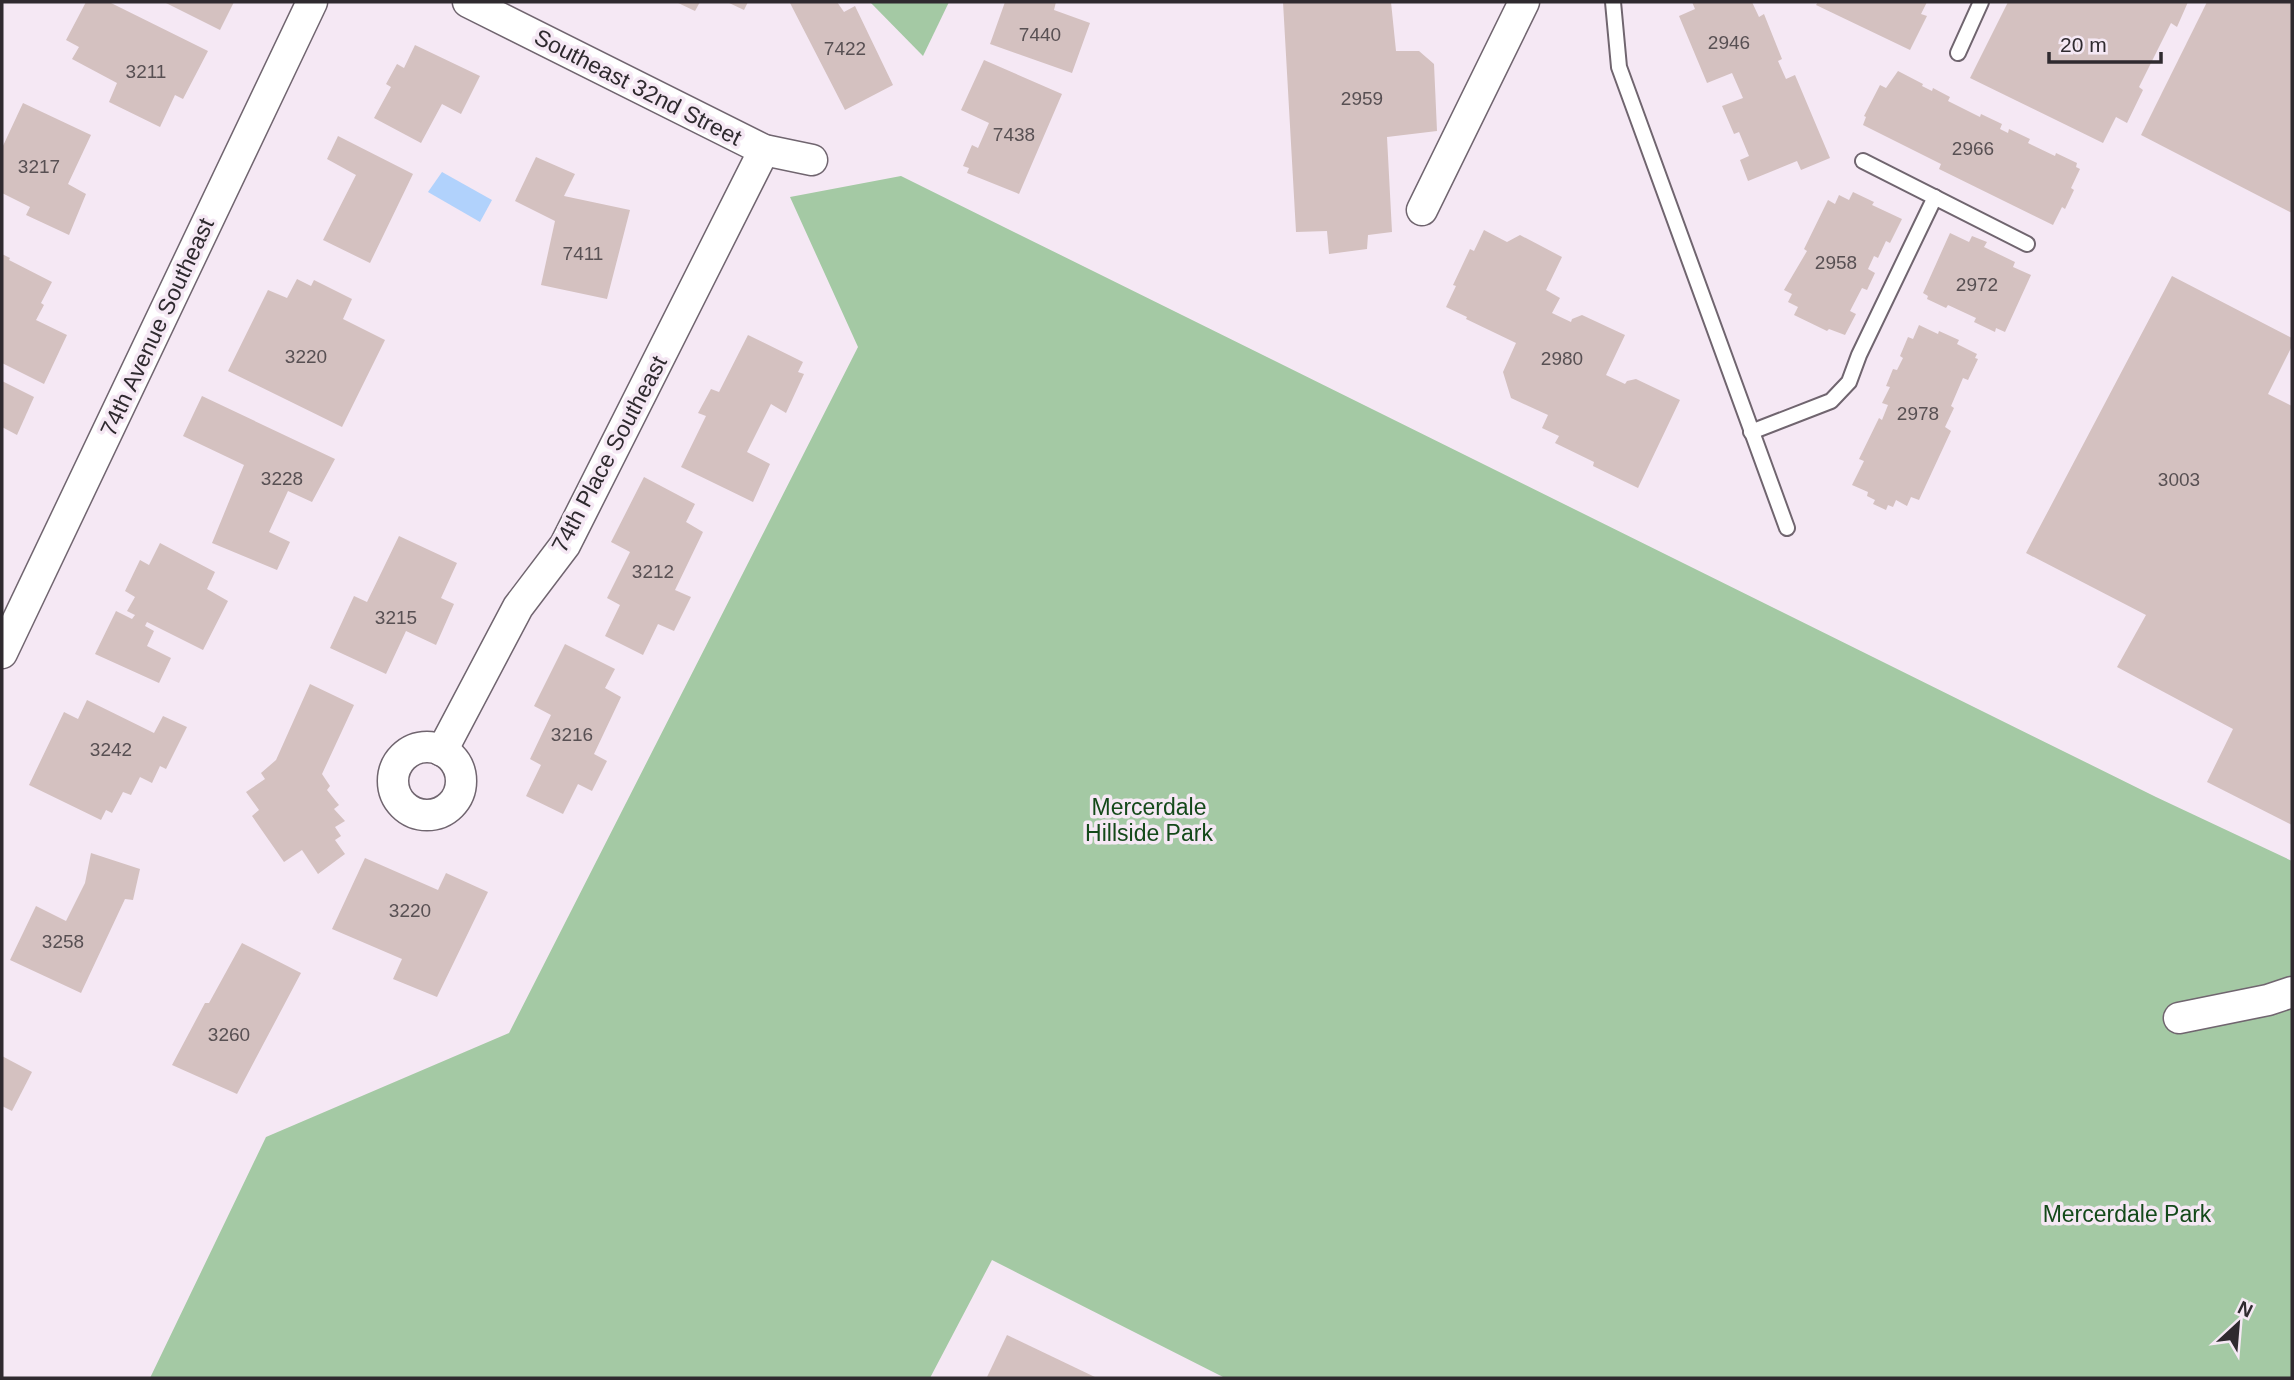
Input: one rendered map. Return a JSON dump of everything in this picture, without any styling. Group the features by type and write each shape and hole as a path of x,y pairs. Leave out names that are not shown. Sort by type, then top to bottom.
{"street":[{"name":"74th Avenue Southeast","path":"2,653 312,2"},
{"name":"Southeast 32nd Street","path":"468,2 764,150 812,160"},
{"path":"1422,210 1524,2"},
{"name":"74th Place Southeast","path":"443,751 518,607 565,545 764,150"},
{"path":"2179,1018 2268,1000 2292,992"}],"lane":[{"path":"1613,2 1619,67 1787,528"},
{"path":"1958,52 1981,2"},
{"path":"1863,161 2028,244"},
{"path":"1751,432 1830,401 1849,382 1859,355 1935,197"}],"green space":[{"path":"870,2 949,2 923,56"},
{"name":"Mercerdale Hillside Park","path":"901,176 2156,797 2292,861 2292,1378 1225,1378 992,1260 930,1378 150,1378 266,1137 509,1033 858,347 790,197"}],"water":[{"path":"442,172 492,200 480,222 428,192"}],"building":[{"path":"86,2 109,2 208,51 183,99 175,95 160,127 109,102 117,83 72,59 79,47 66,40"},
{"path":"164,2 234,2 220,30"},
{"path":"676,2 700,2 695,11"},
{"path":"727,2 748,2 744,10"},
{"path":"837,2 844,12 855,6 893,85 845,110 790,3"},
{"path":"1005,2 1056,2 1054,10 1090,23 1072,73 990,44"},
{"path":"1283,2 1391,2 1396,51 1419,51 1434,64 1437,131 1387,137 1392,232 1368,235 1367,249 1329,254 1327,231 1296,232"},
{"path":"1692,2 1752,2 1759,17 1764,14 1782,59 1778,61 1786,79 1795,75 1830,158 1801,170 1797,161 1748,181 1740,160 1749,156 1739,132 1734,134 1722,106 1743,98 1732,73 1707,83 1679,16 1695,9"},
{"path":"1818,2 1927,2 1921,14 1927,16 1910,50 1816,5"},
{"path":"2008,2 2188,2 2177,27 2171,23 2139,87 2143,90 2127,123 2116,117 2103,143 1970,78"},
{"path":"2207,2 2292,2 2292,213 2141,135"},
{"path":"415,45 480,76 461,114 442,104 421,143 374,118 391,87 386,84 397,64 404,68"},
{"path":"984,60 1062,94 1019,194 967,173 969,168 963,166 972,145 978,148 989,123 961,110"},
{"path":"1898,71 1932,91 1933,88 1950,97 1948,101 1980,117 1981,114 2002,124 2000,129 2008,133 2009,129 2030,139 2028,143 2077,163 2076,167 2080,169 2071,188 2074,190 2053,225 1939,169 1941,164 1863,125 1864,116 1880,85 1886,88"},
{"path":"23,103 91,135 68,184 86,194 69,235 26,215 30,207 2,193 2,148"},
{"path":"338,136 413,174 370,263 323,240 356,175 327,159"},
{"path":"536,157 575,174 564,196 630,210 607,299 541,285 555,221 515,201"},
{"path":"1853,192 1874,202 1872,205 1902,219 1890,243 1886,241 1878,258 1874,256 1868,269 1875,273 1867,290 1862,288 1850,311 1856,314 1845,335 1829,329 1827,331 1794,315 1798,307 1788,302 1792,294 1784,290 1807,251 1804,249 1828,200 1835,204 1839,195 1849,200"},
{"path":"1484,230 1507,242 1520,235 1562,257 1546,290 1560,298 1552,313 1571,322 1582,315 1625,335 1606,375 1625,384 1636,379 1680,400 1638,488 1593,466 1594,462 1555,443 1559,436 1542,428 1548,415 1511,398 1503,372 1516,343 1446,307 1470,249 1474,251"},
{"path":"1950,233 1969,242 1972,236 1987,242 1984,247 2015,262 2013,267 2031,275 2005,332 1996,328 1995,332 1974,322 1976,318 1927,299 1928,296 1923,293"},
{"path":"2,254 52,282 36,320 67,335 44,384 2,363"},
{"path":"2172,276 2292,338 2292,346 2268,394 2292,406 2292,825 2207,782 2233,729 2117,667 2146,615 2026,553"},
{"path":"297,279 311,286 314,280 352,299 343,319 385,340 342,427 228,371 268,290 287,298"},
{"path":"1919,325 1959,340 1957,344 1977,354 1975,358 1978,359 1968,380 1963,378 1951,406 1954,408 1945,427 1951,431 1919,500 1911,497 1907,506 1896,500 1893,507 1888,505 1886,510 1873,504 1875,500 1867,496 1868,492 1852,485 1864,461 1859,459 1888,405 1882,403 1890,387 1886,386 1893,369 1897,370 1908,337 1913,339"},
{"path":"748,335 803,362 798,372 804,374 786,413 771,404 747,452 770,464 753,502 681,467 706,416 698,413 711,389 719,392"},
{"path":"2,381 34,397 17,435 2,427"},
{"path":"202,396 335,459 312,502 288,491 269,532 290,542 277,570 212,543 244,465 183,436"},
{"path":"644,477 695,504 686,522 703,532 675,590 691,597 674,631 658,624 643,655 605,636 620,605 607,598 630,552 611,542"},
{"path":"399,536 457,563 441,598 454,604 436,645 406,631 386,674 330,648 354,596 367,602"},
{"path":"160,543 215,572 207,589 228,601 203,650 147,622 145,626 154,631 147,646 171,658 159,683 95,654 116,611 132,619 135,615 127,611 135,597 125,591 140,560 149,565"},
{"path":"565,644 615,669 605,688 621,697 594,754 607,761 592,791 578,784 563,814 526,796 541,765 530,759 551,715 534,706"},
{"path":"310,684 354,705 322,774 330,786 327,790 339,805 334,809 345,821 335,827 341,836 335,840 345,854 318,874 302,850 284,862 252,816 259,810 246,792 265,779 261,773 276,760"},
{"path":"87,700 154,733 163,716 187,727 166,769 160,766 152,783 140,777 131,795 123,792 112,813 106,810 101,820 29,785 64,712 78,719"},
{"path":"91,853 140,869 133,900 125,899 81,993 10,960 36,906 66,921 85,883"},
{"path":"365,858 438,890 446,873 488,892 437,997 393,979 402,959 332,929"},
{"path":"242,943 301,973 237,1094 172,1065 205,1003 209,1003"},
{"path":"2,1056 32,1072 12,1111 2,1106"},
{"path":"1007,1335 1097,1378 989,1378 987,1377"}],"park label":[{"name":"Mercerdale Park","path":"2127,1214"}]}
